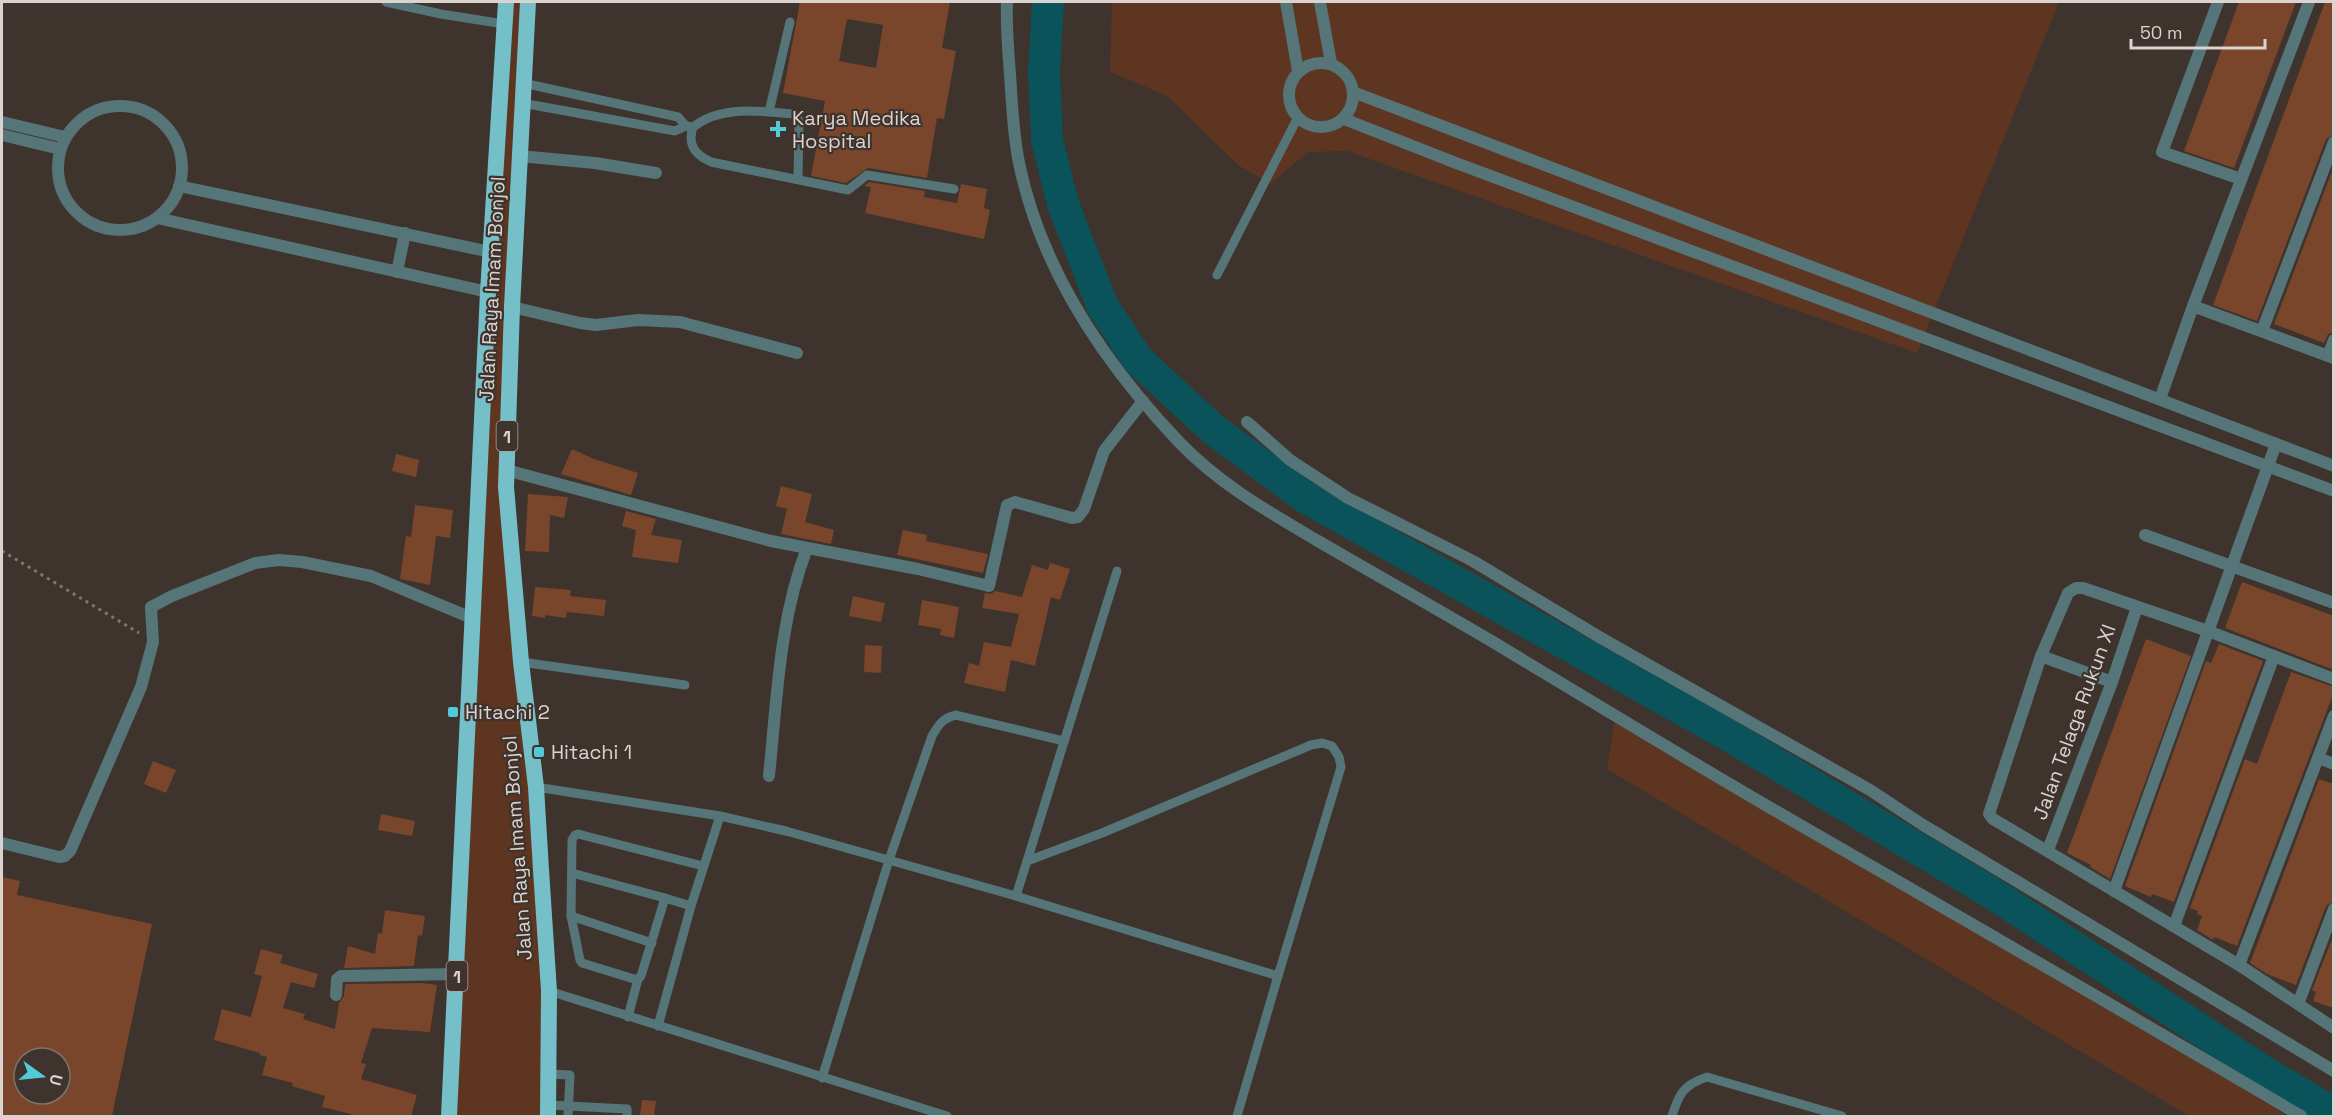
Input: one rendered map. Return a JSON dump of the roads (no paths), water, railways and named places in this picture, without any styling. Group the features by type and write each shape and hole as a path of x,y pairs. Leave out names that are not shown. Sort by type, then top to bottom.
{"highway":[{"name":"Jalan Raya Imam Bonjol","path":"449,1116 488,292 506,2"},
{"name":"Jalan Raya Imam Bonjol","path":"528,2 506,470 521,662 536,787 549,991 549,1111"}],"street":[{"path":"1007,2 1006,25 1018,162 1027,196 1052,261 1098,346 1143,401 1202,466 1264,509 1483,636 1757,800 2301,1116"},
{"path":"1286,2 1298,71"},
{"path":"1320,2 1331,63"},
{"path":"2218,2 2162,149 2167,155 2241,178"},
{"path":"2160,399 2241,178 2309,2"},
{"path":"1314,62 1331,63 1347,75 1353,93 1352,107 1344,118 1329,127 1312,127 1297,119 1289,104 1289,86 1298,71 1314,62"},
{"path":"1353,93 2334,465"},
{"path":"119,105 144,110 165,125 176,141 182,160 179,186 167,209 157,218 134,229 108,229 84,219 66,200 60,188 57,162 60,150 65,137 82,118 93,111 119,105"},
{"path":"1344,118 1456,163 2334,491"},
{"path":"2,122 65,137"},
{"path":"2,135 60,150"},
{"path":"2262,332 2334,142"},
{"path":"519,156 585,162 656,173"},
{"path":"179,186 491,252"},
{"path":"157,218 488,292"},
{"path":"397,272 405,233"},
{"path":"512,306 596,325 639,320 680,322 797,353"},
{"path":"2193,306 2331,357 2334,340"},
{"path":"506,470 724,530 918,569 989,586 1007,505 1015,502 1072,518 1078,517 1084,509 1104,451 1143,401"},
{"path":"1247,422 1290,460 1348,498 1473,561 1601,638 1870,789 1923,825 2334,1071"},
{"path":"2114,891 2276,444"},
{"path":"2145,536 2334,603"},
{"path":"769,776 784,632 799,570 807,548"},
{"path":"2,843 59,857 65,856 70,851 141,687 153,642 151,607 172,596 255,563 279,560 302,562 371,576 474,619"},
{"path":"2334,679 2208,630 2083,588 2076,588 2068,593 2041,656 1989,814 1993,819 2239,965 2334,1028"},
{"name":"Jalan Telaga Rukun XI","path":"2048,850 2138,607"},
{"path":"2041,656 2112,682"},
{"path":"2174,926 2274,656"},
{"path":"2239,965 2334,716"},
{"path":"2318,758 2334,764"},
{"path":"2298,1004 2334,909"},
{"path":"336,995 337,979 341,976 457,974"}],"lane":[{"path":"386,2 504,24"},
{"path":"769,112 790,22"},
{"path":"523,83 678,117 690,127"},
{"path":"522,103 675,131 722,114 743,111 793,114 798,118 798,179"},
{"path":"1217,275 1297,119"},
{"path":"690,127 692,148 699,157 711,162 848,190 867,175 954,189"},
{"path":"1016,896 1117,571"},
{"path":"521,662 685,685"},
{"path":"822,1078 889,860 932,736 939,723 946,717 956,715 1064,741"},
{"path":"1027,861 1102,833 1311,745 1322,743 1332,746 1339,757 1341,767 1237,1116"},
{"path":"536,787 720,816 1016,896 1278,976"},
{"path":"658,1026 690,906 720,816"},
{"path":"638,979 582,963 572,916 572,840 578,834 703,866"},
{"path":"572,873 690,906"},
{"path":"628,1017 665,898"},
{"path":"572,916 652,943"},
{"path":"549,991 948,1116"},
{"path":"549,1074 570,1075 568,1111"},
{"path":"1672,1116 1679,1095 1692,1082 1707,1077 1842,1116"},
{"path":"549,1111 627,1109 627,1116"}],"waterway":[{"path":"1048,2 1044,73 1047,140 1063,204 1102,305 1138,360 1214,430 1305,497 1735,739 1995,895 2269,1075 2334,1113"}],"place":[{"name":"Karya Medika Hospital","path":"778,129"},
{"name":"Hitachi 2","path":"453,712"},
{"name":"Hitachi 1","path":"539,752"}]}
